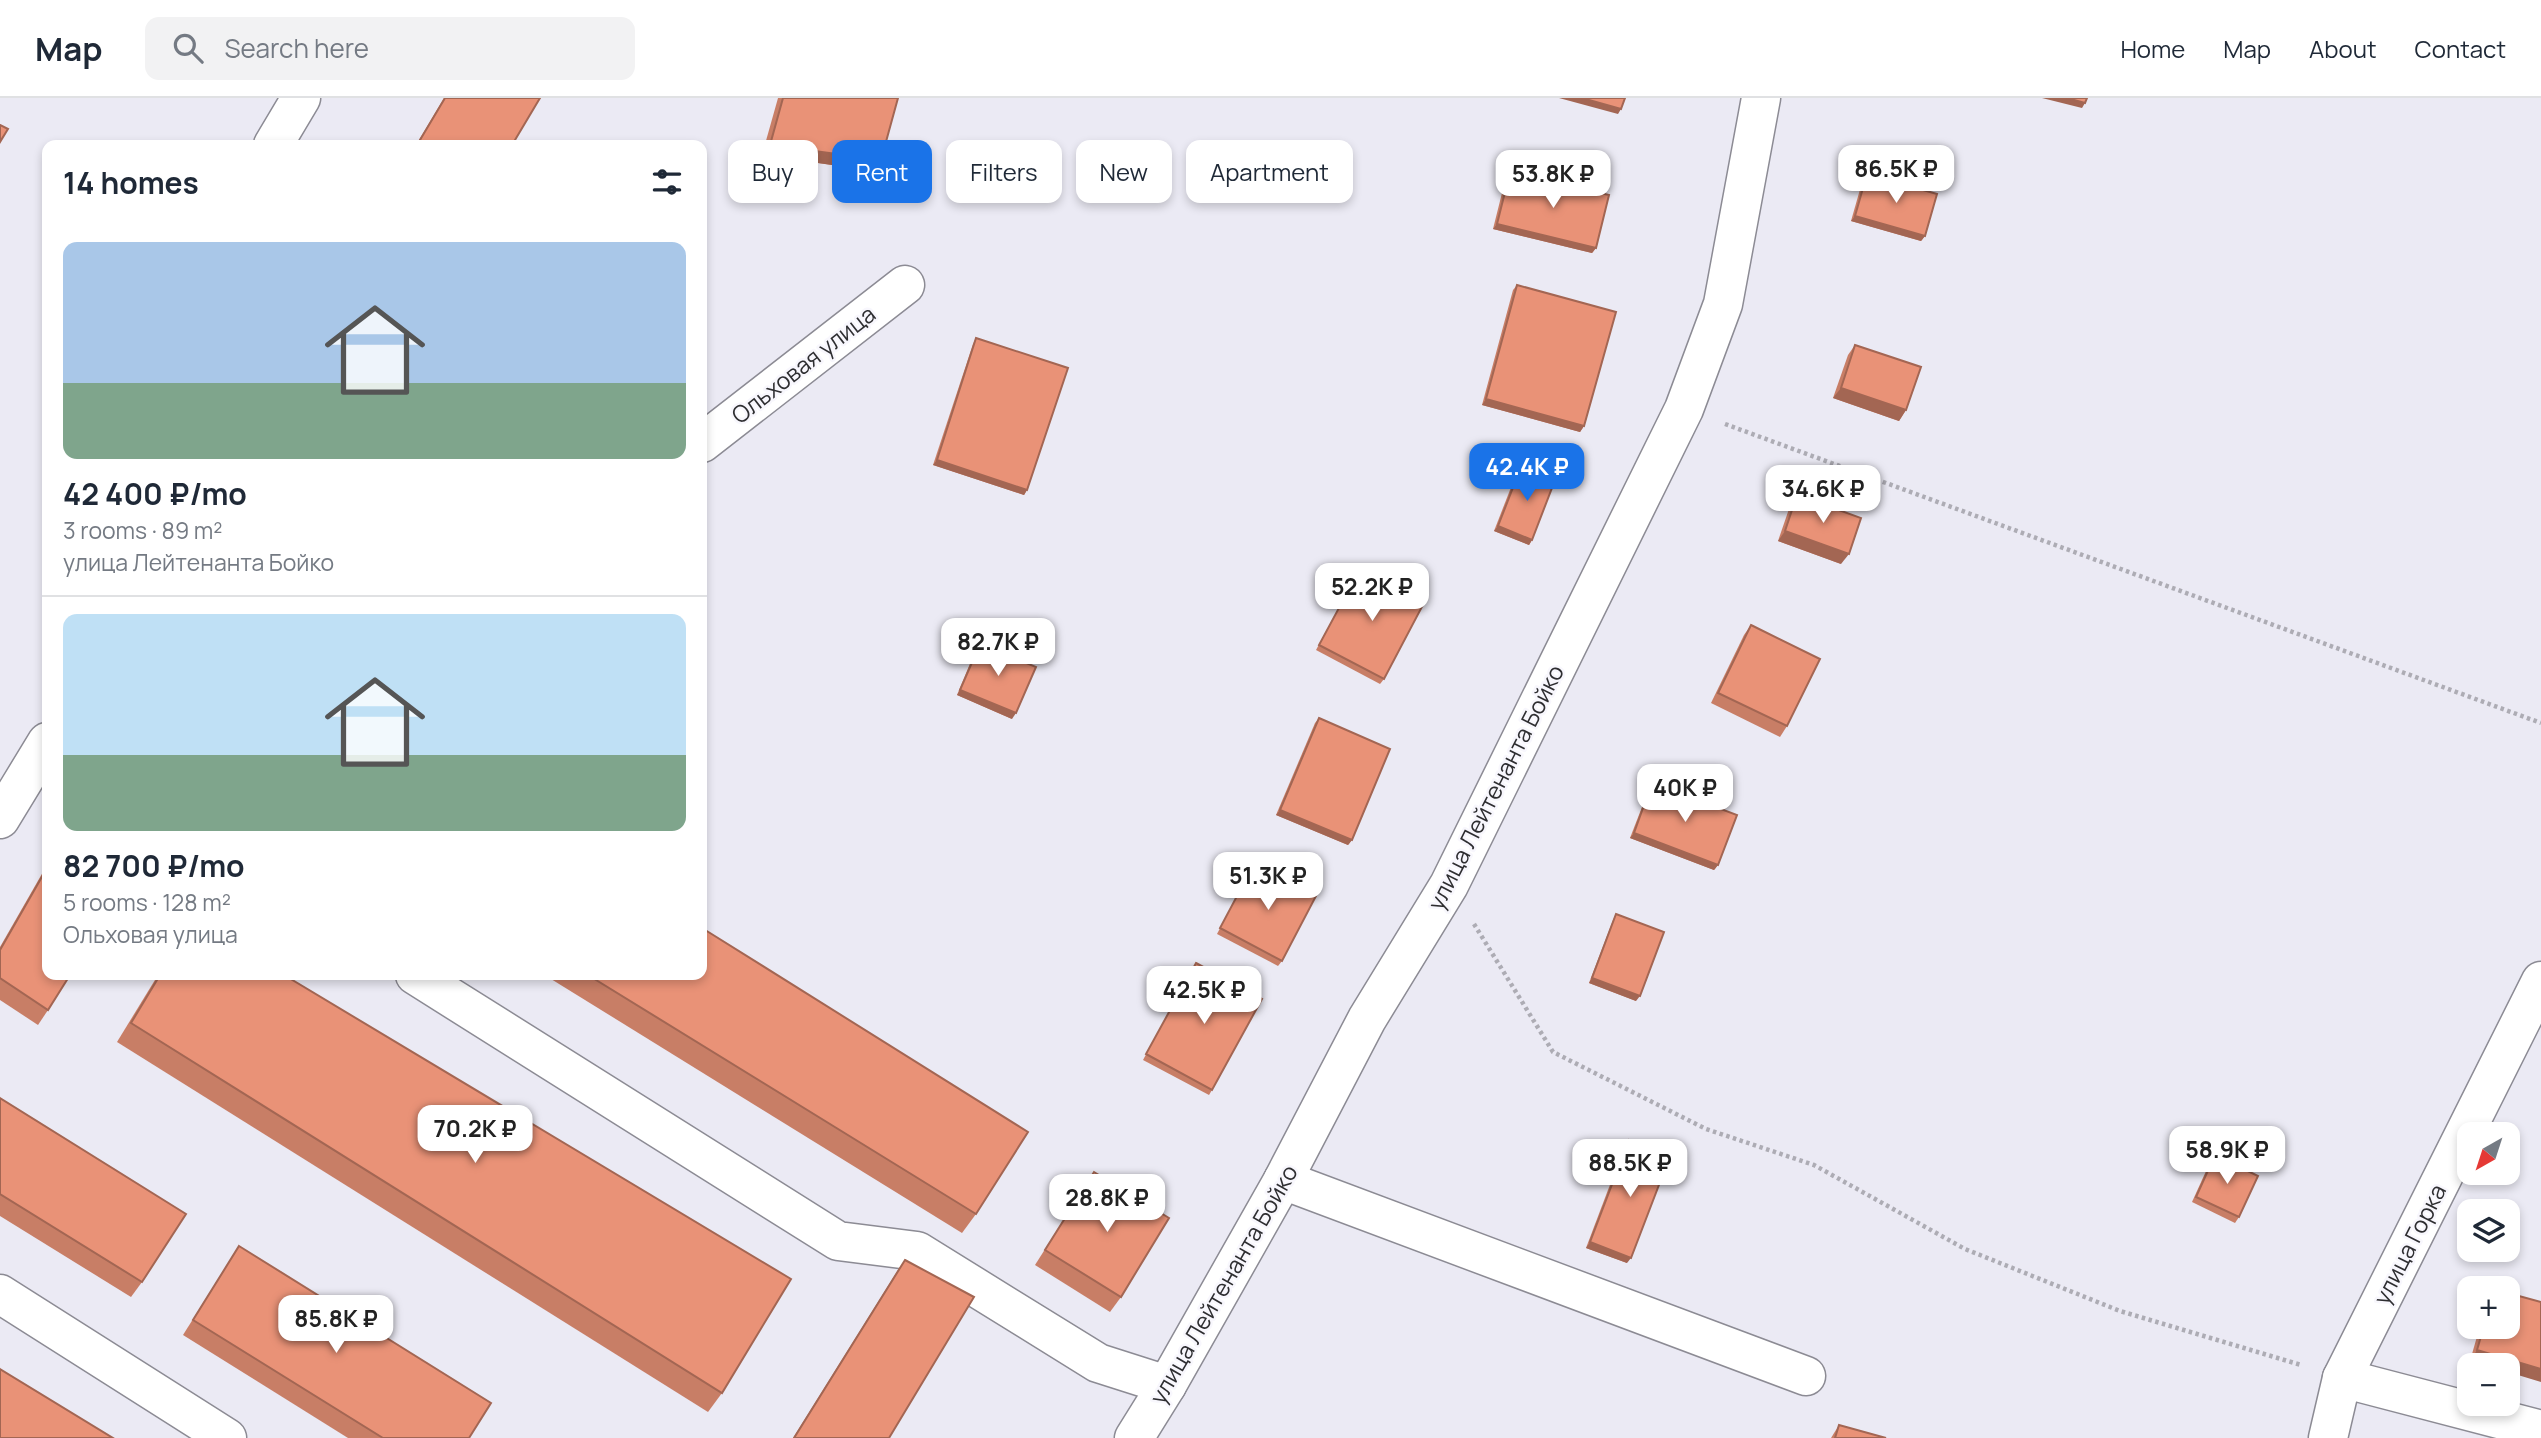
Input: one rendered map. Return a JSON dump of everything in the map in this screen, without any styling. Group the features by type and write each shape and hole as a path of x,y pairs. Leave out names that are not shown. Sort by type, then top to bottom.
{"street":[{"path":"276,140 301,98"},
{"name":"улица Лейтенанта Бойко","path":"1134,1438 1283,1180 1367,1019 1449,885 1684,409 1723,304 1762,98"},
{"name":"Ольховая улица","path":"707,439 905,285"},
{"path":"0,819 42,750"},
{"path":"423,980 838,1241 917,1251 1098,1363 1167,1385"},
{"name":"улица Горка","path":"2328,1438 2342,1378 2541,981"},
{"path":"1283,1180 1806,1376"},
{"path":"0,1294 227,1438"},
{"path":"2342,1378 2541,1430"}],"path":[{"path":"1684,409 2541,723"},
{"path":"1449,885 1553,1052 1706,1129 1814,1165 1990,1259 2120,1311 2342,1378"}],"building":[{"path":"445,98 540,98 515,140 420,140"},
{"path":"783,98 898,98 886,140 832,140 832,153 818,151 818,140 771,140"},
{"path":"1582,98 1625,98 1621,109"},
{"path":"2067,98 2087,98 2085,103"},
{"path":"0,125 8,129 0,142"},
{"path":"1510,172 1609,195 1596,248 1497,224"},
{"path":"1867,174 1937,194 1925,236 1855,216"},
{"path":"1517,285 1616,312 1584,426 1486,399"},
{"path":"976,338 1068,368 1027,490 937,460"},
{"path":"1855,345 1921,367 1906,410 1841,388"},
{"path":"1521,467 1555,480 1532,540 1498,526"},
{"path":"1797,495 1861,518 1849,554 1785,531"},
{"path":"1361,567 1425,601 1384,679 1319,645"},
{"path":"1751,625 1820,659 1787,726 1718,693"},
{"path":"980,644 1036,667 1016,713 960,690"},
{"path":"1319,718 1390,749 1352,840 1280,810"},
{"path":"1652,783 1737,815 1718,865 1634,833"},
{"path":"1254,864 1316,896 1282,961 1220,928"},
{"path":"42,877 42,980 67,980 48,1010 0,978 0,950"},
{"path":"1616,914 1664,932 1640,996 1592,978"},
{"path":"707,931 1028,1132 976,1214 596,980 707,980"},
{"path":"1196,963 1262,999 1212,1090 1146,1054"},
{"path":"157,980 292,980 791,1279 722,1393 131,1023"},
{"path":"0,1098 186,1214 142,1282 0,1194"},
{"path":"1629,1140 1670,1156 1631,1258 1590,1242"},
{"path":"2215,1155 2258,1176 2239,1217 2196,1197"},
{"path":"1094,1172 1169,1218 1121,1297 1045,1250"},
{"path":"239,1246 491,1403 469,1438 383,1438 193,1320"},
{"path":"905,1260 974,1297 889,1438 794,1438"},
{"path":"2520,1296 2541,1302 2541,1369 2520,1363 2520,1353 2487,1353 2477,1350 2480,1339 2520,1339"},
{"path":"0,1369 113,1438 0,1438"},
{"path":"1839,1425 1886,1438 1835,1438"}]}
